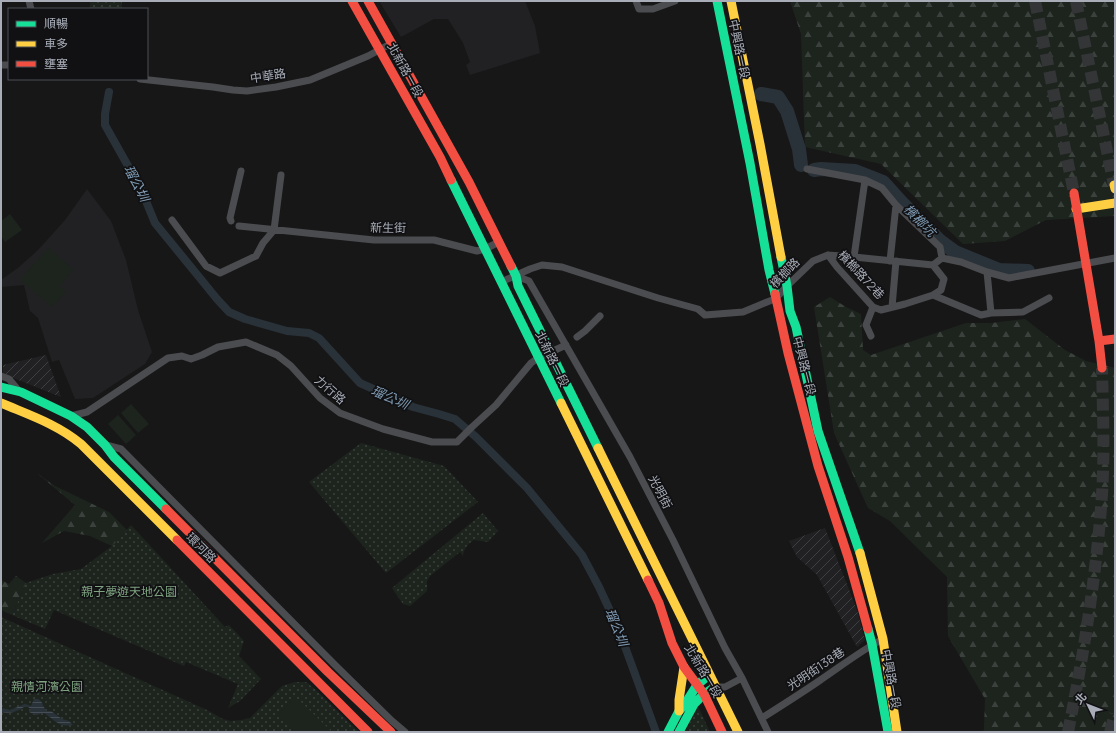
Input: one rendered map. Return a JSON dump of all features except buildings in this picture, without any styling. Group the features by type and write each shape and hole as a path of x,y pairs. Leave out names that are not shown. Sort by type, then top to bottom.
{"main road":[{"name":"北新路一段","path":"352,1 440,157 659,603 672,643 684,667 704,694 722,732"},
{"name":"北新路一段","path":"368,1 470,182 516,276 518,286 738,732"},
{"name":"中興路一段","path":"717,1 750,163 775,300 792,372 814,451 848,557 872,644 888,732"},
{"name":"中興路一段","path":"731,1 760,144 787,286 790,311 796,327 818,431 859,551 882,639 897,732"},
{"path":"1074,193 1099,341 1102,368"},
{"path":"1076,209 1115,203"},
{"path":"1099,341 1115,339"},
{"name":"環河路","path":"1,387 20,392 71,416 87,427 125,468 391,732"},
{"name":"環河路","path":"1,403 57,427 81,444 368,732"},
{"path":"679,711 679,700 684,667"},
{"path":"668,732 679,711 697,684 709,675"},
{"path":"679,732 694,704 715,686"},
{"path":"349,713 366,723 377,732"}],"street":[{"path":"636,1 639,9 653,9 676,1"},
{"name":"中華路","path":"148,80 233,90 254,90 276,87 310,80 368,56 392,43"},
{"path":"807,169 865,180 882,188 896,205 940,247 942,258"},
{"path":"231,221 230,218 241,171"},
{"path":"172,220 206,266 220,273 256,256 263,243 274,230 281,175"},
{"path":"854,257 865,180"},
{"path":"892,307 896,205"},
{"name":"新生街","path":"239,226 374,240 434,240 477,251 499,242"},
{"path":"828,255 932,265 942,258 960,262 1009,278 1115,258"},
{"name":"檳榔路","path":"501,282 542,265 562,267 658,298 698,309 705,315 744,312 775,300 813,261 828,255"},
{"name":"檳榔路72巷","path":"828,255 873,307 881,310 933,295"},
{"path":"932,265 944,279 940,290 933,295"},
{"path":"987,272 991,313"},
{"name":"光明街","path":"516,276 529,281 630,458 673,540 768,732"},
{"path":"933,295 981,315 991,313 1023,312 1049,298"},
{"path":"872,336 866,325 873,307"},
{"path":"577,337 600,316"},
{"name":"力行路","path":"71,416 87,412 168,358 182,356 191,359 218,347 246,342 277,355 291,366 320,398 340,413 383,429 432,442 457,442 498,402 531,363 538,358 566,345"},
{"name":"環河路","path":"1,376 9,379 20,392"},
{"name":"環河路","path":"105,445 121,450 335,665 405,732"},
{"name":"光明街138巷","path":"762,718 872,644 882,639"},
{"path":"715,686 725,687 742,678"}],"shaded area":[{"path":"379,1 525,1 535,26 540,53 470,75 466,65 470,62 463,43 448,19 434,19 401,37"},
{"path":"87,189 111,221 126,260 138,310 152,352 145,364 93,398 75,399 59,360 52,362 38,318 30,311 24,285 1,287 1,280 19,267 38,250 65,220"},
{"path":"46,355 61,397 3,374 3,365"},
{"path":"825,528 857,610 865,640 857,647 817,575 797,557 789,541"},
{"path":"34,699 41,701 46,711 51,711 62,719 69,721 73,725 60,724 44,713 36,715 29,712 31,709 28,707 24,707 13,712 1,712 1,708 10,710 25,704 31,706"}],"green space":[{"path":"91,1 122,1 122,8 89,8"},
{"path":"790,1 1115,1 1115,216 1046,220 1005,241 963,244 881,164 805,147 801,34"},
{"path":"10,214 22,230 5,242 1,236 1,221"},
{"path":"48,248 73,269 60,286 66,291 52,307 20,280"},
{"path":"830,297 861,314 863,350 871,355 966,323 991,323 1025,319 1065,350 1086,361 1115,368 1115,732 983,732 985,699 948,636 947,577 890,521 868,508 834,433 814,307"},
{"path":"131,404 149,424 138,433 121,413"},
{"path":"118,415 136,435 126,444 108,424"},
{"path":"361,443 444,466 478,502 386,573 309,482"},
{"path":"38,474 55,486 109,512 127,530 112,546 90,536 64,531 42,543 75,505"},
{"path":"483,513 498,531 488,542 474,540 465,548 463,556 460,552 430,576 427,581 427,591 410,606 403,604 392,588"},
{"name":"親子夢遊天地公園","path":"131,525 225,627 229,625 244,641 239,656 261,679 240,701 228,708 238,684 186,662 184,666 54,610 45,629 12,615 26,583 53,574 81,569 112,546"},
{"path":"16,576 26,583 12,615 1,610 1,580 9,584"},
{"name":"親情河濱公園","path":"1,617 207,710 223,719 231,721 250,718 282,686 295,682 306,682 359,732 1,732"},
{"path":"293,699 298,699 332,732 296,732 277,716"},
{"path":"698,706 710,732 685,732"}],"waterway":[{"name":"瑠公圳","path":"109,92 105,114 105,125 141,189 155,223 229,312 245,319 287,331 309,333 319,338 360,383 413,407 455,419 476,437 527,488 582,555 599,587 619,630 656,732"},
{"name":"檳榔坑","path":"761,94 778,97 787,111 799,149 801,165"},
{"name":"檳榔坑","path":"814,170 855,171 883,182 940,241 955,252 999,270 1028,271"}],"tunnel":[{"path":"1035,1 1074,193"},
{"path":"1076,1 1114,185"},
{"path":"1068,732 1088,620 1101,508 1103,473 1102,368"},
{"path":"1110,732 1115,714"}],"traffic: fast":[{"path":"717,1 750,163 769,270 775,294"},
{"path":"451,180 561,403"},
{"path":"781,257 790,311 796,327 818,431 860,553"},
{"path":"511,266 516,276 518,286 598,448"},
{"path":"1,387 21,392 71,416 87,427 105,445 114,457 166,509"},
{"path":"868,629 888,732"},
{"path":"668,732 679,711 697,685 709,675"},
{"path":"679,732 694,704 704,694 715,687"}],"traffic: slow":[{"path":"731,1 781,257"},
{"path":"1114,185 1115,189"},
{"path":"1076,209 1115,203"},
{"path":"1,403 53,425 81,444 177,540"},
{"path":"561,403 648,580"},
{"path":"598,448 738,732"},
{"path":"860,553 883,639 897,732"},
{"path":"679,711 679,700 684,667"}],"traffic: jam":[{"path":"352,1 440,157 451,180"},
{"path":"368,1 469,182 511,266"},
{"path":"1074,193 1099,341 1102,368"},
{"path":"775,294 788,353 818,466 848,557 868,629"},
{"path":"1099,341 1115,339"},
{"path":"166,509 328,672 391,732"},
{"path":"177,540 368,732"},
{"path":"648,580 659,603 672,643 684,667 704,694 722,732"}]}
